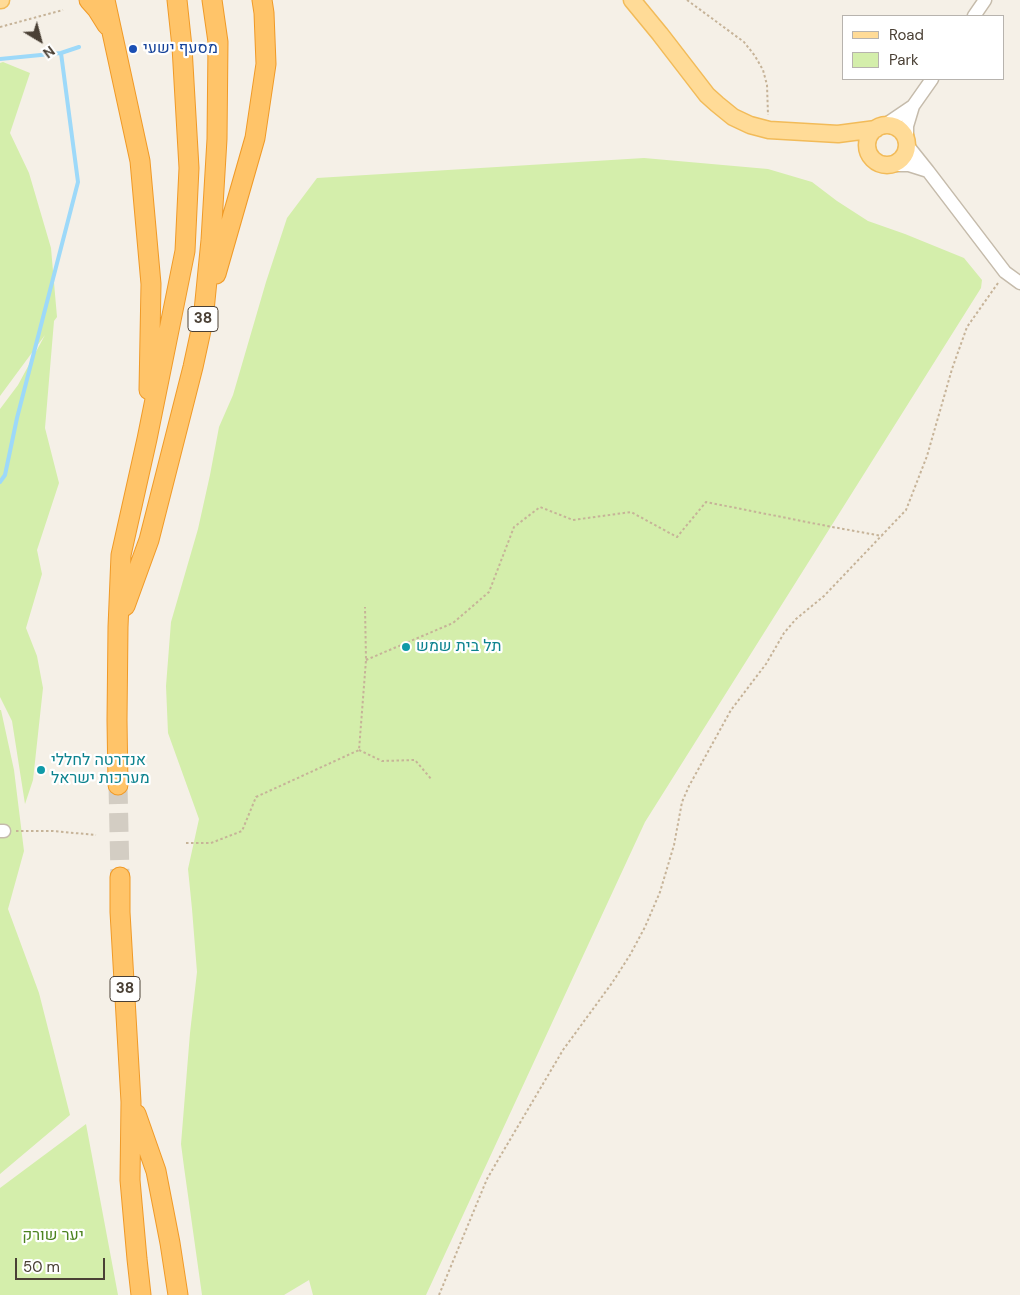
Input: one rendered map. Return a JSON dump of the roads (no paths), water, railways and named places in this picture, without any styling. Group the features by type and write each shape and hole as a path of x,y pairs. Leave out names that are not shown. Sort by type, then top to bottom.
{"highway":[{"path":"89,0 97,9 114,38"},
{"path":"105,0 140,161 151,284 147,439"},
{"name":"38","path":"118,626 149,540 203,321 211,240 217,139 218,42 212,0"},
{"path":"203,321 255,138 266,64 262,0"},
{"name":"38","path":"118,784 118,626 121,556 185,251 189,168 182,46 177,2"},
{"name":"38","path":"120,877 120,912 131,1102 130,1180 141,1295"},
{"name":"38","path":"131,1102 156,1171 178,1295"}],"main road":[{"path":"632,0 707,95 733,117 750,125 769,130 838,134 894,126 904,134 907,143 906,152 898,162 885,166 878,164 855,141 838,134"},
{"path":"869,154 868,140 871,134 880,127"}],"street":[{"path":"975,15 985,0"},
{"path":"931,80 913,106 907,126 907,143 1005,272 1020,282"},
{"path":"880,127 913,106"},
{"path":"892,165 909,165 928,171"}],"waterway":[{"path":"0,59 61,53 79,47"},
{"path":"0,482 5,475 17,418 78,182 61,53"}],"tunnel":[{"path":"118,785 120,877"}],"place":[{"name":"מסעף ישעי","path":"133,49"},
{"name":"תל בית שמש","path":"406,647"},
{"name":"אנדרטה לחללי מערכות ישראל","path":"41,770"}],"park label":[{"name":"יער שורק","path":"53,1236"}]}
